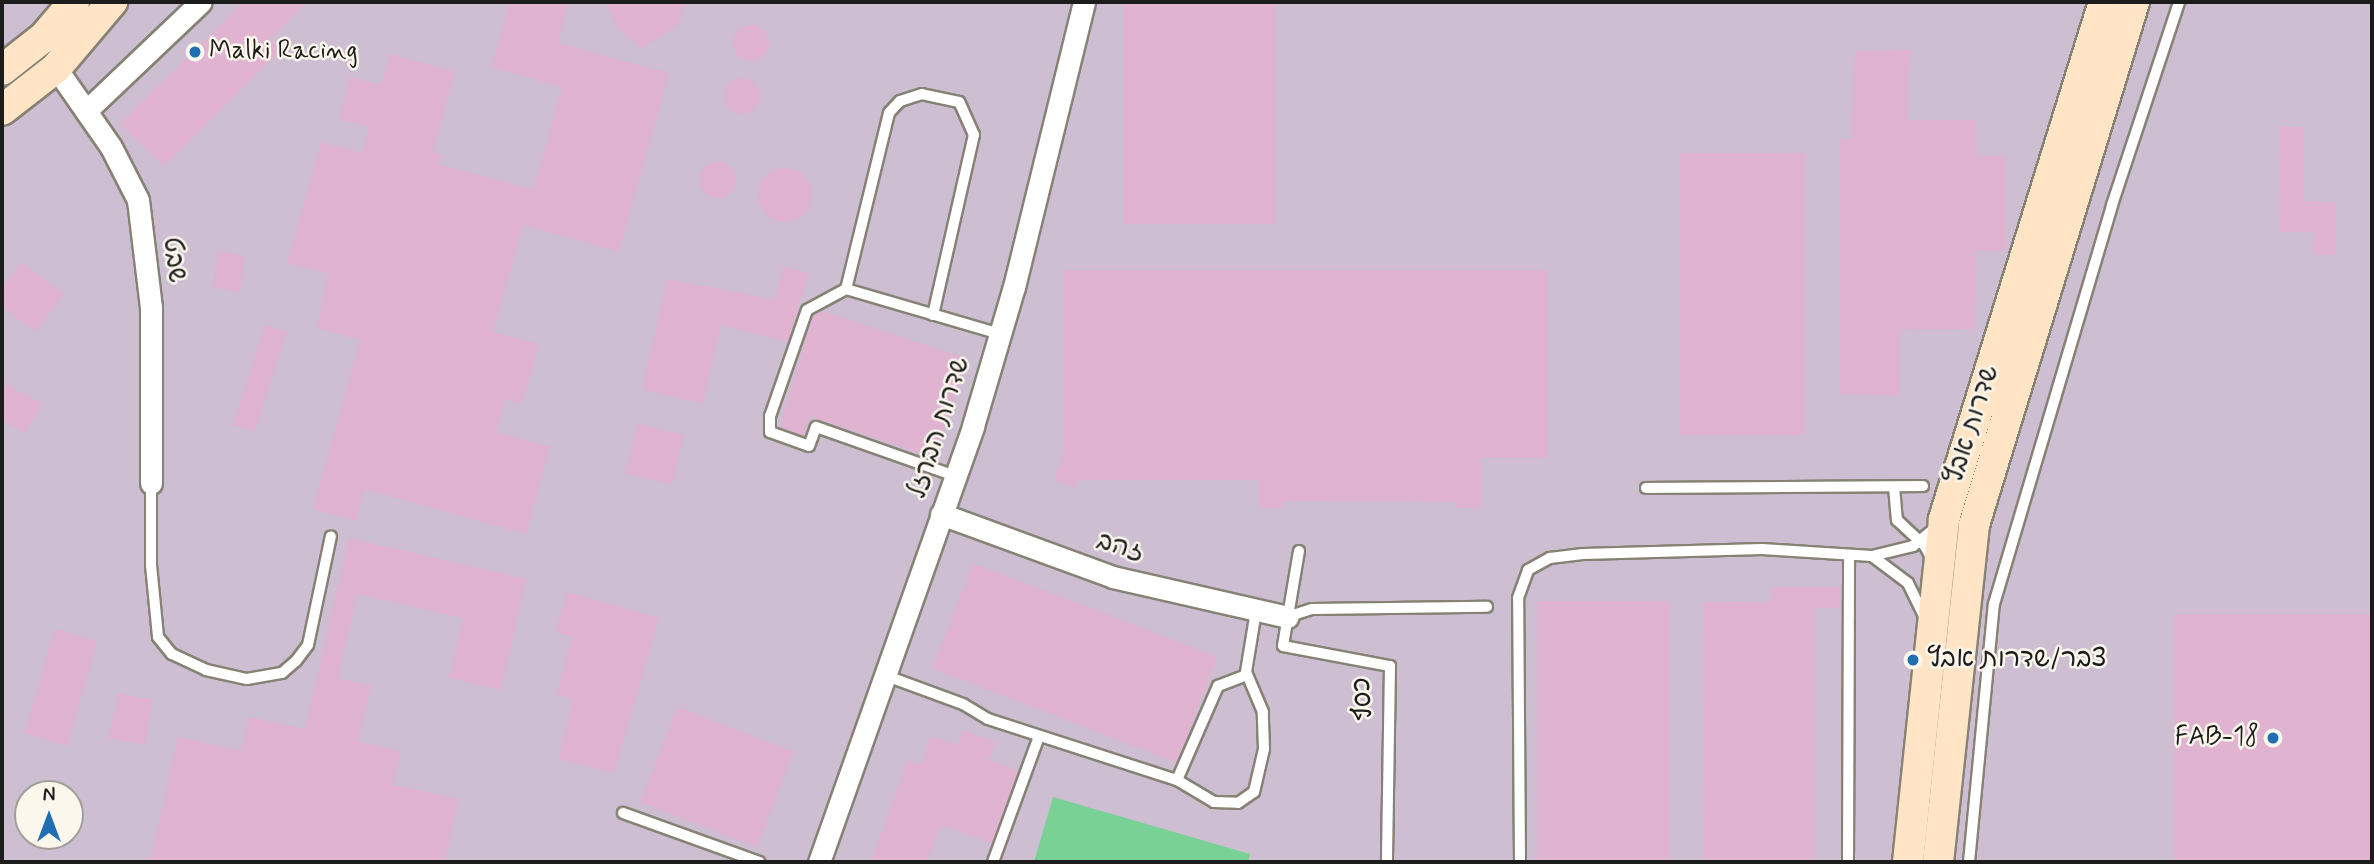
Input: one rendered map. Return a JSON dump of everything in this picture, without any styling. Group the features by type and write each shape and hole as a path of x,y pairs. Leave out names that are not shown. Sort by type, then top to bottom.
{"street":[{"path":"2,70 44,37 74,2"},
{"path":"2,110 56,68 113,2"},
{"path":"86,111 201,2"},
{"name":"שדרות הברזל","path":"819,862 955,476 1000,334 1084,2"},
{"name":"שדרות אבץ","path":"1908,862 1939,525 2104,2"},
{"name":"שדרות אבץ","path":"1938,862 1974,525 2134,2"},
{"name":"שבט","path":"56,68 111,148 138,200 151,307 151,483"},
{"name":"זהב","path":"941,514 1113,577 1287,617"}],"lane":[{"path":"1969,862 1994,604 2112,205 2179,2"},
{"path":"846,289 889,113 900,101 922,94 959,102 974,135 933,315"},
{"path":"955,476 816,427 809,446 770,432 770,416 807,310 846,289 1000,334"},
{"path":"151,483 151,565 158,637 172,654 206,670 247,679 282,673 296,661 308,645 331,536"},
{"path":"1646,488 1923,486"},
{"path":"1894,487 1895,515 1905,529 1930,553 1936,576"},
{"path":"1905,529 1915,533 1939,525"},
{"path":"1520,862 1518,598 1528,570 1550,558 1583,554 1762,548 1872,556 1898,552 1920,541 1939,525"},
{"path":"1299,551 1287,617 1312,609 1487,607"},
{"path":"1848,862 1849,555"},
{"path":"1872,556 1891,567 1914,591 1929,635"},
{"path":"884,676 1039,736 1177,780 1224,805 1238,803 1254,792 1263,758 1265,720 1246,676 1256,611"},
{"name":"כסף","path":"1287,617 1283,646 1390,666 1387,862"},
{"path":"1177,780 1218,686 1246,676"},
{"path":"993,862 1039,736"},
{"path":"623,813 758,862"}],"shaded area":[{"path":"2,2 2372,2 2372,862 2,862"}],"green space":[{"path":"1053,797 1250,854 1248,862 1034,862"}],"building":[{"path":"243,2 307,2 270,39 281,50 164,167 120,124"},
{"path":"510,2 569,2 558,43 669,73 619,252 523,225 493,332 539,344 522,404 506,399 496,432 550,447 526,534 365,489 356,521 313,509 360,340 317,328 328,274 287,263 321,142 362,153 369,127 339,119 350,77 381,85 390,54 455,72 433,152 442,154 439,164 533,190 562,87 491,67"},
{"path":"606,2 686,2 678,25 642,48 618,29"},
{"path":"1123,2 1276,2 1276,224 1123,224"},
{"path":"751,25 764,30 769,43 764,56 751,61 738,56 733,43 738,30"},
{"path":"1910,50 1907,120 1976,120 1977,157 2006,155 2006,251 1976,251 1975,329 1900,330 1899,396 1840,394 1840,140 1851,139 1855,51"},
{"path":"742,78 755,83 760,96 755,109 742,114 729,109 724,96 729,83"},
{"path":"2280,127 2304,127 2303,201 2336,202 2335,255 2313,255 2314,232 2279,232"},
{"path":"1680,153 1805,153 1805,435 1680,435"},
{"path":"718,162 731,167 736,180 731,193 718,198 705,193 700,180 705,167"},
{"path":"785,168 804,176 812,195 804,214 785,222 766,214 758,195 766,176"},
{"path":"218,252 245,256 240,291 213,288"},
{"path":"21,262 64,294 36,332 2,307 2,288"},
{"path":"783,267 809,273 788,342 721,325 703,403 642,390 667,279 775,300"},
{"path":"1064,270 1547,270 1547,458 1481,458 1481,508 1457,508 1457,502 1283,501 1283,508 1259,508 1259,480 1078,480 1075,488 1054,480 1064,453"},
{"path":"823,311 968,359 939,446 926,442 922,454 810,416 804,436 780,427 813,315"},
{"path":"265,325 287,332 254,432 233,425"},
{"path":"2,382 42,404 25,433 2,420"},
{"path":"637,424 684,435 672,484 626,474"},
{"path":"349,538 526,579 501,690 449,678 463,618 357,594 338,678 371,686 358,742 401,751 393,785 459,799 445,862 150,862 178,737 241,751 249,717 305,729"},
{"path":"973,563 1218,657 1177,762 933,668"},
{"path":"1772,587 1840,587 1840,608 1815,608 1815,862 1704,862 1703,602 1772,602"},
{"path":"567,592 659,618 614,773 558,759 573,699 556,694 572,637 555,632"},
{"path":"1537,601 1670,601 1670,862 1537,862"},
{"name":"FAB-18","path":"2174,614 2372,614 2372,862 2174,862"},
{"path":"55,629 97,641 67,746 25,734"},
{"path":"118,693 153,700 145,745 109,738"},
{"path":"677,707 794,752 757,847 640,802"},
{"path":"963,730 996,742 989,760 1018,771 992,843 941,825 927,862 871,862 907,761 921,765 931,736 958,745"}],"place":[{"name":"Malki Racing","path":"195,52"},
{"name":"צבר/שדרות אבץ","path":"1913,660"},
{"name":"FAB-18","path":"2273,738"}]}
